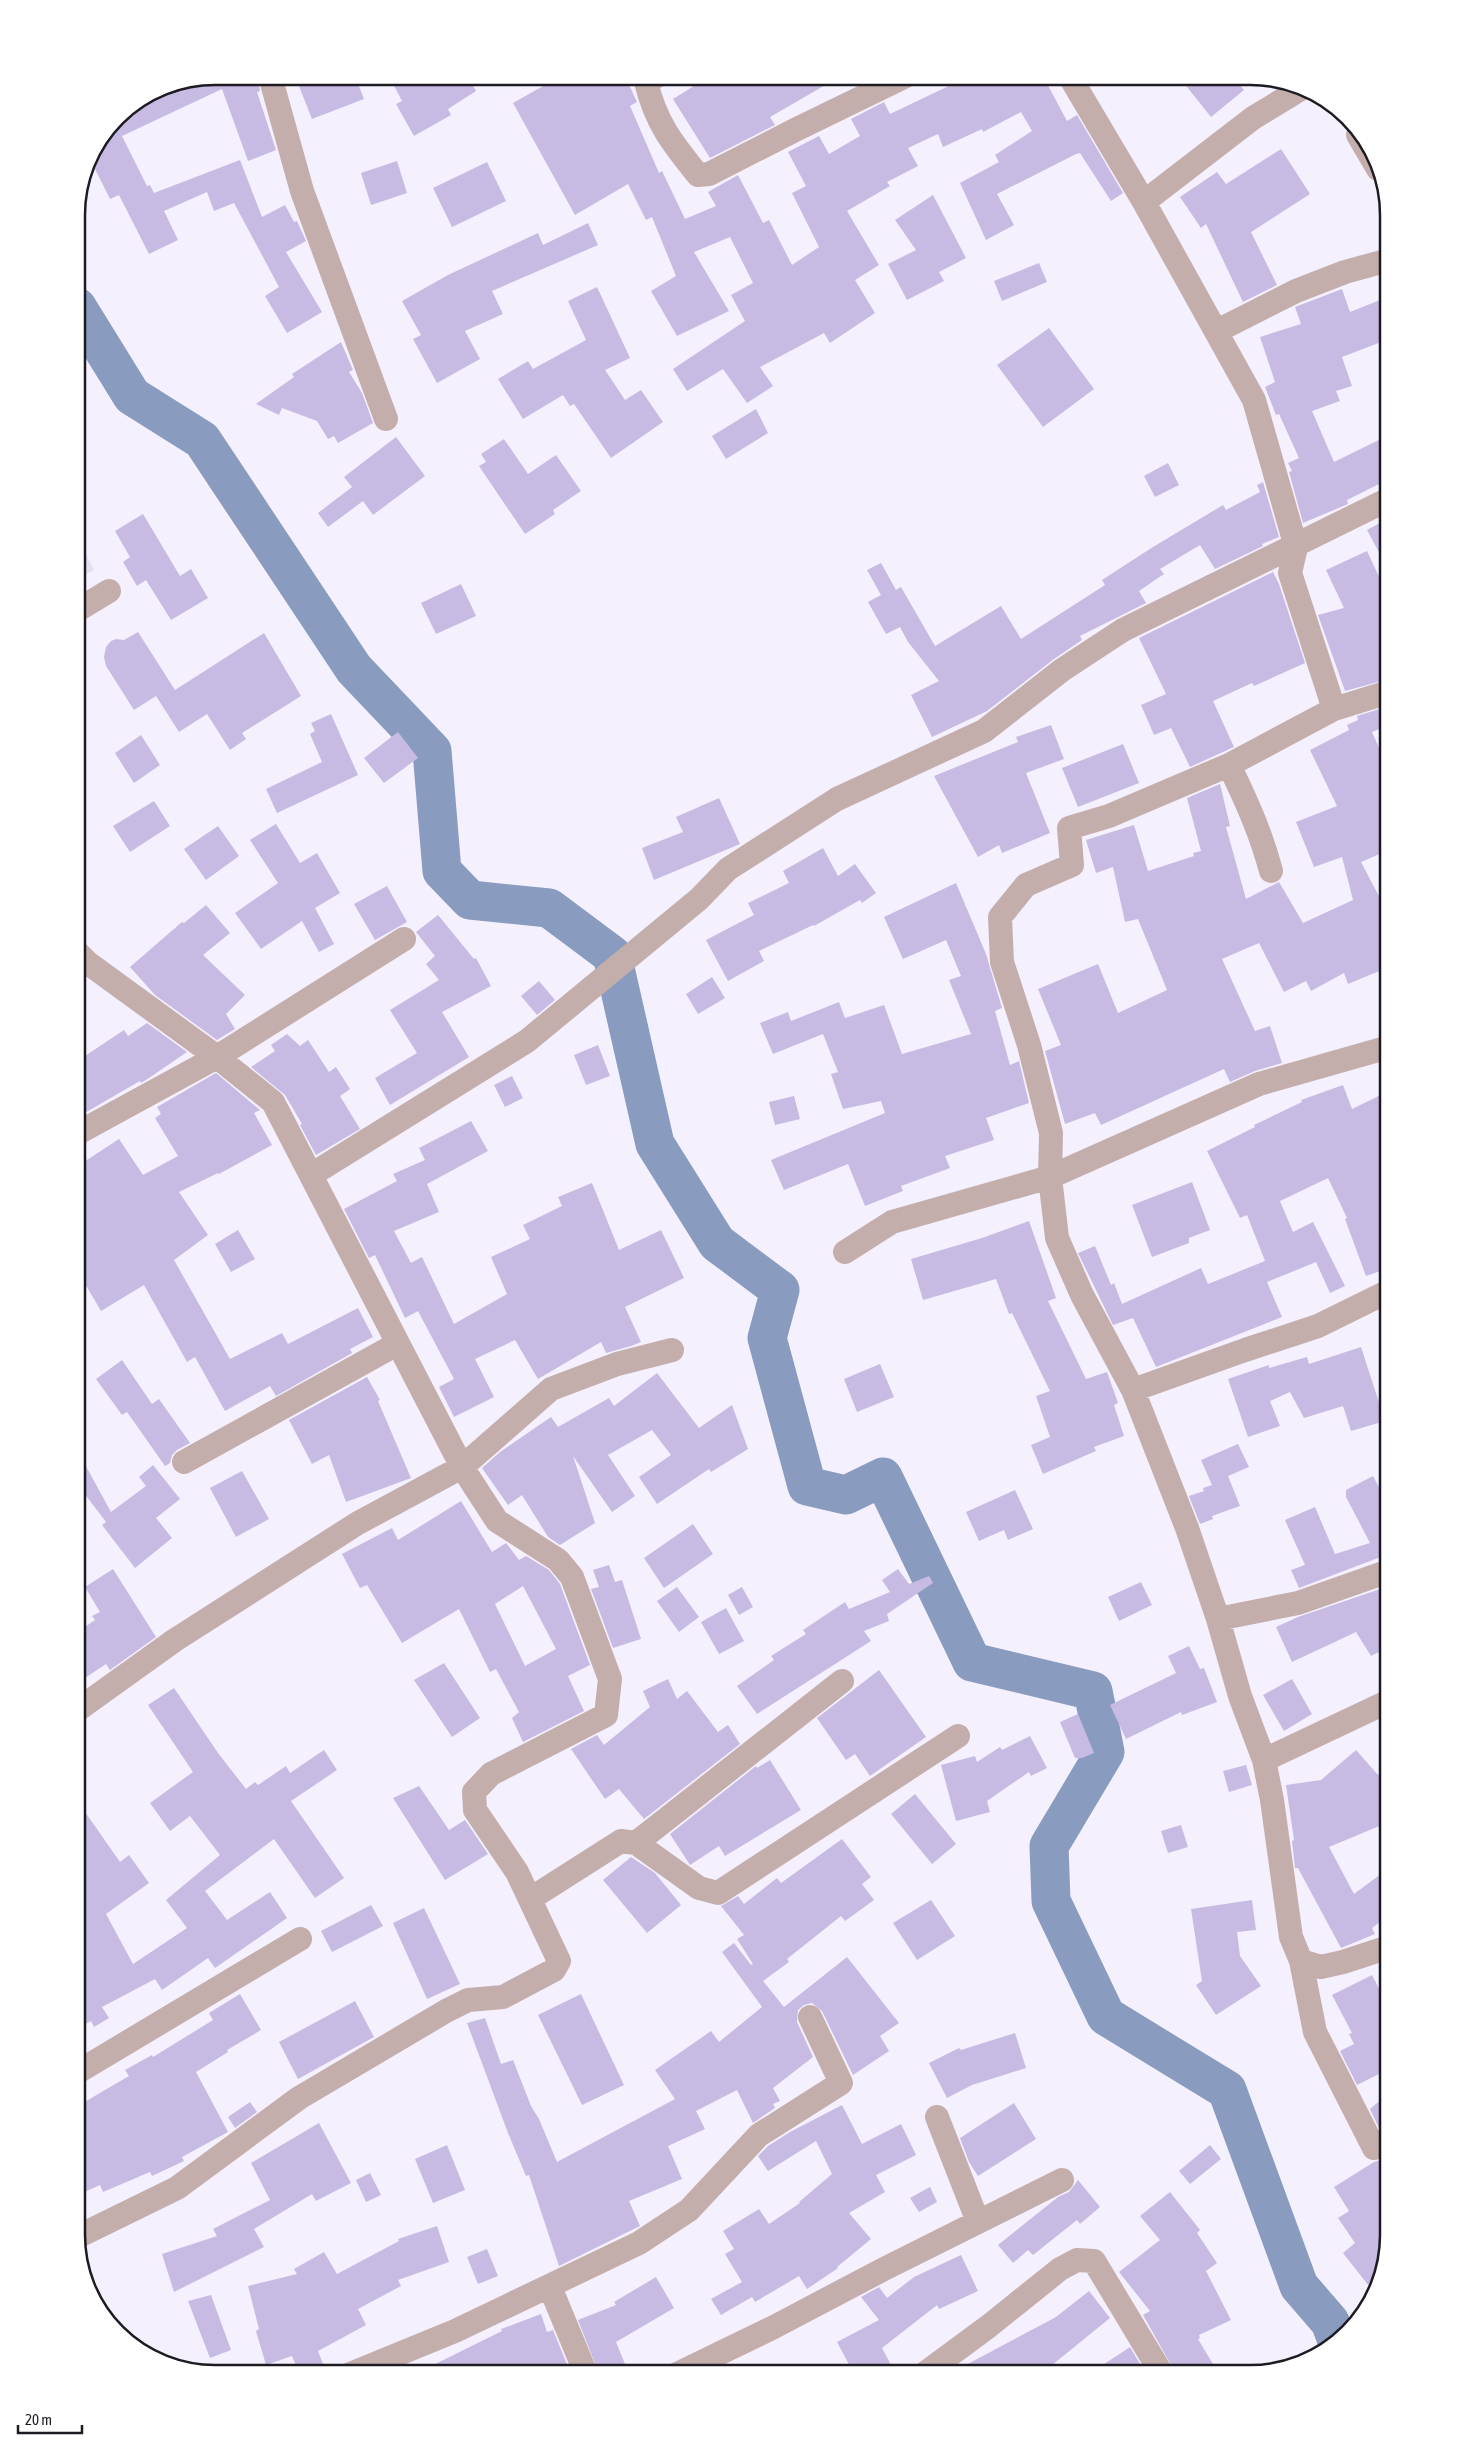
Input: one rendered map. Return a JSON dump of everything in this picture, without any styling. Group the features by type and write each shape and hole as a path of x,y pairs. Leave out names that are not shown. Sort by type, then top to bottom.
{"street":[{"path":"273,85 302,191 386,419"},
{"path":"647,85 651,102 666,136 698,175 709,174 887,85"},
{"path":"1075,85 1144,202 1254,400 1296,546 1290,573 1334,709"},
{"path":"1144,202 1254,118 1294,93"},
{"path":"1217,331 1296,291 1345,272 1380,262"},
{"path":"312,1175 527,1041 699,899 728,869 836,799 984,731 1062,670 1123,630 1380,504"},
{"path":"85,606 109,591"},
{"path":"1374,2148 1315,2032 1300,1961 1291,1937 1272,1800 1264,1760 1240,1696 1218,1619 1187,1528 1133,1390 1082,1295 1057,1238 1050,1177 1051,1133 1029,1045 1002,962 1000,917 1026,885 1072,865 1069,828 1109,816 1229,765 1334,709 1380,695"},
{"path":"1229,765 1253,814 1263,840 1271,871"},
{"path":"85,1129 217,1057 404,939"},
{"path":"85,960 217,1057 273,1102 462,1466 497,1521 558,1560 572,1576 610,1679 606,1715 491,1774 474,1792 474,1810 517,1872 559,1960 554,1970 503,1997 468,2000 446,2011 299,2098 177,2188 85,2233"},
{"path":"845,1252 892,1222 1050,1177 1260,1084 1380,1050"},
{"path":"1133,1390 1318,1326 1380,1295"},
{"path":"184,1462 397,1344"},
{"path":"85,1705 175,1640 350,1528 462,1466 551,1389 616,1364 672,1350"},
{"path":"1218,1619 1298,1603 1380,1574"},
{"path":"636,1843 842,1681"},
{"path":"1264,1760 1380,1705"},
{"path":"530,1899 621,1841 636,1843 699,1888 718,1893 958,1736"},
{"path":"85,2068 300,1939"},
{"path":"1300,1961 1321,1967 1380,1950"},
{"path":"372,2365 455,2331 550,2287 638,2243 689,2210 759,2135 841,2083 810,2017"},
{"path":"938,2117 978,2222"},
{"path":"696,2365 1062,2180"},
{"path":"936,2365 989,2326 1060,2269 1077,2260 1094,2261 1157,2365"},
{"path":"550,2287 582,2365"}],"shaded area":[{"path":"85,552 94,570 85,574"}],"building":[{"path":"215,85 259,85 260,91 257,92 276,150 248,161 222,89 122,136 147,186 150,185 154,193 240,160 262,217 285,205 294,222 297,221 306,241 286,252 322,312 287,333 265,296 279,287 234,203 214,211 207,192 164,211 178,240 149,254 119,195 110,199 94,167 102,150 117,129 129,117 157,98 181,89"},
{"path":"299,85 359,85 364,99 312,119"},
{"path":"394,85 472,85 476,91 448,109 451,115 414,136 396,104 402,101"},
{"path":"545,85 629,85 637,102 630,106 659,173 662,171 685,219 716,206 708,192 738,175 763,223 769,220 792,265 819,247 792,193 806,186 788,152 819,136 829,154 860,136 851,119 884,102 890,114 951,85 1048,85 1067,121 1077,115 1123,193 1111,201 1080,153 1076,154 997,194 1014,225 986,240 960,183 999,162 995,155 1032,131 1021,112 983,132 982,129 943,147 938,134 908,148 918,166 887,182 890,186 847,211 879,265 855,280 875,313 830,343 824,333 760,367 773,386 747,403 723,369 687,391 673,369 745,321 731,295 753,283 730,237 694,252 729,311 677,336 651,291 676,276 652,217 646,220 628,184 575,215 513,103"},
{"path":"696,85 825,85 770,117 775,125 710,158 673,99"},
{"path":"1185,85 1240,85 1244,90 1211,117"},
{"path":"1281,149 1310,194 1251,232 1277,285 1243,302 1206,224 1201,228 1180,197 1217,172 1226,184"},
{"path":"397,161 407,193 371,205 361,173"},
{"path":"487,162 506,201 452,227 433,188"},
{"path":"933,195 966,258 939,272 944,281 907,300 888,264 916,250 895,220"},
{"path":"588,223 598,245 492,291 503,314 465,331 480,359 437,383 413,339 421,335 402,301 448,275 538,233 543,245"},
{"path":"1039,263 1047,282 1002,301 994,281"},
{"path":"597,287 630,358 605,370 625,400 641,390 663,422 611,458 574,404 570,406 563,395 523,419 498,379 528,361 533,369 586,340 568,301"},
{"path":"1342,289 1350,312 1380,300 1380,342 1342,357 1352,386 1336,391 1340,401 1312,411 1334,462 1380,439 1380,484 1347,500 1348,504 1303,523 1289,472 1292,471 1288,463 1299,458 1279,414 1276,415 1265,387 1275,382 1260,337 1301,324 1295,307"},
{"path":"1049,328 1094,389 1043,427 997,365"},
{"path":"341,342 353,370 349,372 362,393 373,423 338,443 334,436 328,439 317,421 282,408 279,415 256,404 294,377 292,374"},
{"path":"756,409 768,433 726,459 712,436"},
{"path":"396,437 425,476 373,515 363,501 328,527 318,513 352,487 344,477"},
{"path":"504,439 528,474 556,455 581,491 553,510 555,514 525,534 479,466 486,462 481,454"},
{"path":"1168,463 1179,485 1155,497 1144,476"},
{"path":"1263,482 1279,537 1215,569 1200,545 1160,569 1164,574 1139,591 1146,603 1080,636 1082,640 1054,659 987,711 932,737 911,695 939,681 908,642 900,627 886,634 868,602 881,595 867,570 881,563 896,590 901,587 935,646 1001,606 1021,639 1105,585 1102,580 1153,547 1223,505 1226,510 1260,492 1257,485"},
{"path":"143,514 180,576 191,569 208,598 171,620 146,580 137,586 123,562 130,557 115,531"},
{"path":"1380,523 1380,554 1367,530"},
{"path":"1367,551 1380,579 1380,681 1345,691 1318,615 1344,608 1326,570"},
{"path":"1273,572 1279,584 1305,663 1254,686 1252,683 1213,701 1234,747 1190,767 1171,728 1154,735 1141,705 1166,694 1139,638"},
{"path":"461,584 476,616 436,634 421,603"},
{"path":"138,632 175,690 264,633 301,696 242,733 246,739 230,750 207,714 179,732 156,696 134,710 106,666 104,657 106,647 111,641 116,639 124,640"},
{"path":"1380,709 1380,729 1372,732 1380,750 1380,854 1361,862 1380,898 1380,971 1348,984 1344,973 1311,991 1306,981 1284,992 1259,943 1222,959 1255,1031 1270,1026 1282,1063 1255,1071 1230,1082 1224,1069 1101,1125 1095,1113 1065,1124 1045,1051 1061,1045 1038,989 1098,964 1118,1013 1167,990 1138,919 1125,922 1113,867 1096,873 1086,840 1134,825 1148,871 1194,856 1193,853 1201,851 1187,798 1220,784 1230,826 1226,827 1246,899 1279,882 1303,923 1353,900 1342,857 1314,867 1296,822 1337,806 1310,750 1349,730 1347,725 1358,720 1357,716"},
{"path":"331,714 358,775 277,813 266,789 322,762 310,734 315,731 311,723"},
{"path":"1051,725 1064,759 1026,773 1050,833 1002,853 999,845 978,857 934,776 1018,742 1016,737"},
{"path":"398,732 418,758 384,783 364,758"},
{"path":"141,735 160,765 134,783 115,753"},
{"path":"1123,744 1139,783 1078,807 1062,768"},
{"path":"719,798 740,844 654,880 642,848 683,832 676,817"},
{"path":"154,801 170,826 130,852 113,826"},
{"path":"276,824 300,863 317,853 340,893 315,908 334,944 319,952 302,921 261,949 235,913 278,883 250,840"},
{"path":"218,826 239,856 206,880 184,849"},
{"path":"823,848 838,876 855,864 876,893 862,903 860,900 814,926 759,951 764,961 728,981 706,940 754,915 748,903 789,883 783,871"},
{"path":"956,883 986,954 1002,1008 995,1011 1010,1065 1019,1061 1029,1103 986,1118 994,1140 945,1156 950,1168 901,1186 903,1191 865,1206 848,1164 784,1190 771,1160 885,1113 881,1101 843,1109 831,1074 838,1072 823,1034 773,1054 760,1023 788,1012 791,1021 839,1002 845,1018 884,1005 902,1054 971,1034 949,980 961,976 946,940 903,959 884,917"},
{"path":"387,886 407,922 375,940 354,904"},
{"path":"206,905 230,933 203,955 245,995 226,1014 235,1029 217,1040 155,995 130,967 182,922 184,923"},
{"path":"438,915 474,959 476,958 491,986 442,1012 469,1057 390,1105 375,1078 417,1053 390,1010 439,980 426,964 435,956 416,932"},
{"path":"712,977 725,998 698,1014 686,994"},
{"path":"539,981 555,1000 537,1015 521,996"},
{"path":"147,1023 187,1052 141,1083 140,1081 85,1113 85,1056 124,1030 128,1036"},
{"path":"287,1034 300,1046 308,1040 329,1072 336,1067 350,1089 340,1096 360,1129 316,1155 300,1125 302,1124 285,1095 251,1067 275,1051 271,1045"},
{"path":"598,1045 610,1076 586,1085 574,1055"},
{"path":"216,1073 260,1110 254,1113 272,1145 219,1174 179,1192 208,1235 174,1260 230,1359 282,1333 288,1344 358,1308 373,1337 350,1349 352,1353 276,1396 270,1386 225,1411 195,1357 187,1362 144,1285 101,1311 85,1284 85,1161 119,1139 143,1175 178,1156 155,1118 161,1114 157,1107"},
{"path":"512,1076 523,1098 505,1107 494,1085"},
{"path":"1343,1085 1352,1109 1380,1095 1380,1271 1366,1276 1345,1219 1347,1218 1328,1178 1280,1201 1293,1232 1313,1222 1345,1286 1330,1293 1316,1262 1267,1282 1282,1317 1156,1367 1133,1318 1113,1325 1078,1253 1095,1246 1111,1285 1114,1283 1122,1304 1201,1268 1208,1284 1265,1261 1247,1215 1240,1218 1207,1151 1255,1127 1254,1125 1302,1102 1301,1100"},
{"path":"794,1096 800,1119 775,1125 769,1102"},
{"path":"471,1121 488,1151 427,1184 439,1212 394,1231 411,1263 422,1257 454,1324 507,1294 491,1257 530,1239 523,1225 562,1206 558,1197 592,1183 619,1250 661,1230 684,1278 625,1307 641,1342 631,1346 606,1353 601,1342 538,1379 515,1340 475,1359 494,1397 454,1417 439,1387 454,1379 418,1311 405,1318 375,1255 369,1258 344,1209 397,1181 393,1174 425,1160 419,1148"},
{"path":"1192,1182 1210,1230 1189,1238 1189,1243 1152,1257 1132,1205"},
{"path":"1029,1221 1056,1298 1048,1301 1086,1379 1107,1372 1118,1403 1114,1405 1124,1436 1094,1447 1096,1451 1043,1474 1031,1445 1050,1437 1036,1396 1050,1391 1012,1313 1009,1314 996,1279 923,1300 911,1259 982,1238"},
{"path":"238,1230 255,1259 231,1272 215,1244"},
{"path":"1361,1347 1380,1406 1380,1422 1351,1431 1343,1406 1304,1418 1290,1392 1270,1401 1280,1426 1248,1437 1228,1379 1269,1365 1269,1368 1307,1357 1309,1364"},
{"path":"122,1360 152,1404 159,1399 190,1443 177,1450 172,1455 170,1463 165,1466 127,1412 122,1415 96,1379"},
{"path":"880,1364 894,1397 857,1412 844,1379"},
{"path":"657,1373 699,1428 732,1405 748,1449 711,1472 709,1469 657,1504 639,1477 671,1455 652,1430 608,1455 635,1496 612,1512 573,1456 595,1523 560,1545 548,1537 522,1495 508,1505 482,1468 500,1452 551,1417 558,1427 609,1398 614,1406"},
{"path":"367,1377 380,1400 378,1401 411,1478 346,1502 329,1455 312,1464 289,1420"},
{"path":"1238,1444 1249,1467 1228,1476 1240,1506 1212,1516 1213,1519 1200,1524 1189,1496 1204,1491 1203,1488 1212,1485 1201,1460"},
{"path":"85,1464 111,1512 146,1486 139,1477 153,1465 180,1499 156,1518 172,1538 135,1568 102,1525 106,1522 85,1494"},
{"path":"242,1471 269,1519 236,1537 210,1488"},
{"path":"1373,1476 1380,1489 1380,1558 1299,1588 1291,1570 1305,1565 1285,1520 1315,1507 1335,1554 1370,1543 1346,1497 1346,1490"},
{"path":"1015,1490 1033,1529 1008,1540 1004,1530 979,1541 966,1512"},
{"path":"461,1501 492,1552 506,1543 519,1560 526,1556 549,1570 560,1584 590,1665 568,1676 584,1711 523,1742 512,1718 519,1712 496,1669 490,1672 459,1609 402,1643 367,1585 360,1588 342,1554 392,1528 398,1540","holes":["523,1586 556,1649 525,1666 495,1604"]},
{"path":"693,1524 713,1554 664,1588 644,1558"},
{"path":"609,1565 615,1582 622,1580 641,1639 613,1648 591,1589 599,1587 593,1570"},
{"path":"113,1569 156,1637 110,1670 106,1664 85,1678 85,1627 95,1620 92,1616 100,1612 85,1587"},
{"path":"898,1569 909,1584 929,1576 933,1583 887,1614 889,1621 864,1631 871,1641 757,1714 737,1686 774,1660 771,1656 806,1634 803,1630 845,1602 849,1609 890,1592 882,1580"},
{"path":"1141,1582 1152,1605 1119,1621 1108,1597"},
{"path":"677,1587 699,1617 679,1632 657,1601"},
{"path":"742,1587 753,1607 739,1615 728,1595"},
{"path":"1380,1589 1380,1652 1371,1656 1356,1632 1292,1662 1276,1627 1298,1617"},
{"path":"726,1608 744,1641 719,1654 701,1622"},
{"path":"1189,1646 1200,1669 1204,1668 1217,1702 1182,1715 1181,1712 1126,1739 1110,1705 1176,1673 1168,1656"},
{"path":"444,1663 480,1718 452,1737 414,1680"},
{"path":"879,1670 926,1737 870,1776 855,1754 846,1760 817,1718"},
{"path":"668,1679 677,1699 687,1691 718,1732 728,1725 740,1744 644,1819 619,1789 605,1799 571,1749 597,1735 604,1745 650,1707 643,1691"},
{"path":"1292,1679 1312,1714 1284,1731 1263,1695"},
{"path":"174,1688 218,1753 246,1789 255,1782 258,1785 286,1766 290,1773 324,1750 337,1770 291,1801 344,1878 315,1898 274,1839 205,1891 227,1920 270,1892 287,1918 215,1968 208,1958 162,1990 155,1979 102,2007 109,2018 94,2027 91,2021 85,2024 85,1812 120,1862 129,1855 149,1883 106,1914 133,1964 187,1928 166,1900 220,1855 190,1816 170,1831 150,1803 193,1772 148,1705"},
{"path":"1078,1714 1094,1753 1082,1758 1075,1758 1060,1722"},
{"path":"1030,1736 1047,1768 1031,1776 1029,1772 987,1801 990,1812 956,1821 941,1765 975,1756 977,1762 1000,1747 1002,1750"},
{"path":"1356,1750 1378,1775 1380,1774 1380,1826 1329,1847 1354,1894 1380,1875 1380,1922 1372,1928 1375,1934 1341,1948 1298,1868 1295,1868 1292,1841 1294,1840 1286,1785 1321,1780"},
{"path":"770,1760 801,1810 725,1856 719,1846 690,1865 670,1834 756,1766 757,1768"},
{"path":"1246,1765 1252,1785 1229,1792 1223,1771"},
{"path":"419,1786 449,1830 465,1820 488,1854 445,1880 393,1798"},
{"path":"915,1794 956,1844 932,1864 891,1814"},
{"path":"1181,1825 1188,1847 1168,1853 1161,1831"},
{"path":"842,1839 871,1877 862,1884 874,1900 845,1921 841,1916 787,1959 789,1962 763,1981 784,2007 847,1957 899,2023 880,2036 889,2051 853,2075 822,2011 812,2003 804,2005 798,2010 797,2022 813,2057 773,2088 780,2101 773,2104 775,2108 753,2123 737,2090 696,2111 705,2129 668,2146 682,2179 629,2201 640,2226 559,2266 529,2175 526,2176 508,2133 467,2023 485,2018 501,2064 513,2060 531,2106 539,2119 557,2162 675,2099 655,2070 711,2031 719,2042 762,2007 722,1952 734,1943 751,1965 753,1964 737,1939 744,1935 721,1906 738,1896 744,1904 777,1878 781,1883"},
{"path":"631,1857 655,1873 681,1905 647,1933 603,1880"},
{"path":"931,1900 955,1936 917,1960 893,1923"},
{"path":"1252,1900 1256,1930 1237,1932 1240,1956 1261,1986 1216,2015 1196,1985 1202,1981 1191,1909"},
{"path":"371,1905 383,1926 332,1952 321,1931"},
{"path":"424,1908 460,1984 427,1999 393,1923"},
{"path":"1372,1975 1380,1991 1380,2074 1357,2085 1340,2051 1354,2044 1349,2034 1352,2033 1332,1995"},
{"path":"240,1994 261,2030 227,2050 228,2052 196,2072 228,2132 182,2157 184,2161 152,2176 150,2172 103,2192 100,2185 85,2192 85,2102 129,2076 125,2070 152,2055 153,2057 213,2020 209,2013"},
{"path":"581,1994 624,2085 582,2105 538,2015"},
{"path":"355,2001 374,2037 298,2079 279,2042"},
{"path":"1015,2033 1026,2068 972,2085 947,2098 929,2063 959,2048 961,2050"},
{"path":"1380,2101 1380,2128 1378,2126 1370,2109"},
{"path":"250,2102 257,2112 235,2128 228,2117"},
{"path":"1014,2103 1036,2139 978,2176 969,2162 960,2138"},
{"path":"842,2105 862,2144 901,2124 916,2155 876,2175 885,2192 849,2213 871,2239 838,2268 807,2289 799,2276 755,2302 752,2297 721,2315 711,2299 742,2282 725,2254 734,2249 723,2231 759,2209 769,2224 800,2203 832,2174 816,2141 768,2171 758,2156 768,2146 790,2132"},
{"path":"319,2123 351,2183 316,2201 312,2194 254,2229 264,2247 174,2292 162,2254 217,2236 213,2229 270,2200 251,2163"},
{"path":"447,2145 465,2190 433,2203 415,2159"},
{"path":"1210,2145 1221,2159 1190,2184 1179,2171"},
{"path":"1380,2160 1380,2236 1376,2269 1369,2287 1343,2253 1355,2243 1338,2218 1349,2211 1334,2187 1374,2162"},
{"path":"370,2173 381,2195 366,2202 356,2180"},
{"path":"1078,2180 1100,2207 1080,2224 1077,2220 1033,2255 1028,2250 1013,2263 998,2245 1058,2197 1069,2192"},
{"path":"930,2187 937,2202 919,2212 910,2198"},
{"path":"1170,2192 1200,2230 1197,2233 1217,2263 1206,2271 1231,2320 1199,2335 1200,2338 1198,2339 1213,2364 1212,2365 1171,2365 1143,2315 1150,2311 1119,2272 1160,2240 1140,2216"},
{"path":"437,2226 449,2262 398,2280 401,2286 358,2309 366,2325 318,2351 323,2365 296,2365 292,2356 266,2365 256,2331 259,2329 248,2286 297,2274 294,2269 324,2252 337,2274 399,2241 398,2239"},
{"path":"487,2249 498,2276 478,2284 467,2257"},
{"path":"961,2255 978,2291 939,2309 937,2305 882,2348 891,2365 849,2365 837,2342 879,2320 861,2297 879,2287 887,2298 914,2277"},
{"path":"656,2277 674,2308 616,2342 625,2364 596,2365 578,2320 616,2305 614,2302"},
{"path":"1089,2291 1110,2318 1052,2365 966,2365 1056,2317"},
{"path":"211,2295 231,2350 210,2358 188,2301"},
{"path":"541,2314 547,2332 553,2330 567,2365 433,2365 502,2331 501,2329"},
{"path":"1130,2347 1141,2365 1103,2365"}],"waterway":[{"path":"85,320 132,396 202,440 354,669 432,751 442,871 470,900 549,908 612,955 655,1144 717,1243 780,1290 767,1338 807,1486 846,1495 883,1477 972,1662 1093,1691 1105,1752 1049,1846 1051,1901 1106,2016 1227,2090 1299,2286 1330,2322 1334,2334"}]}
